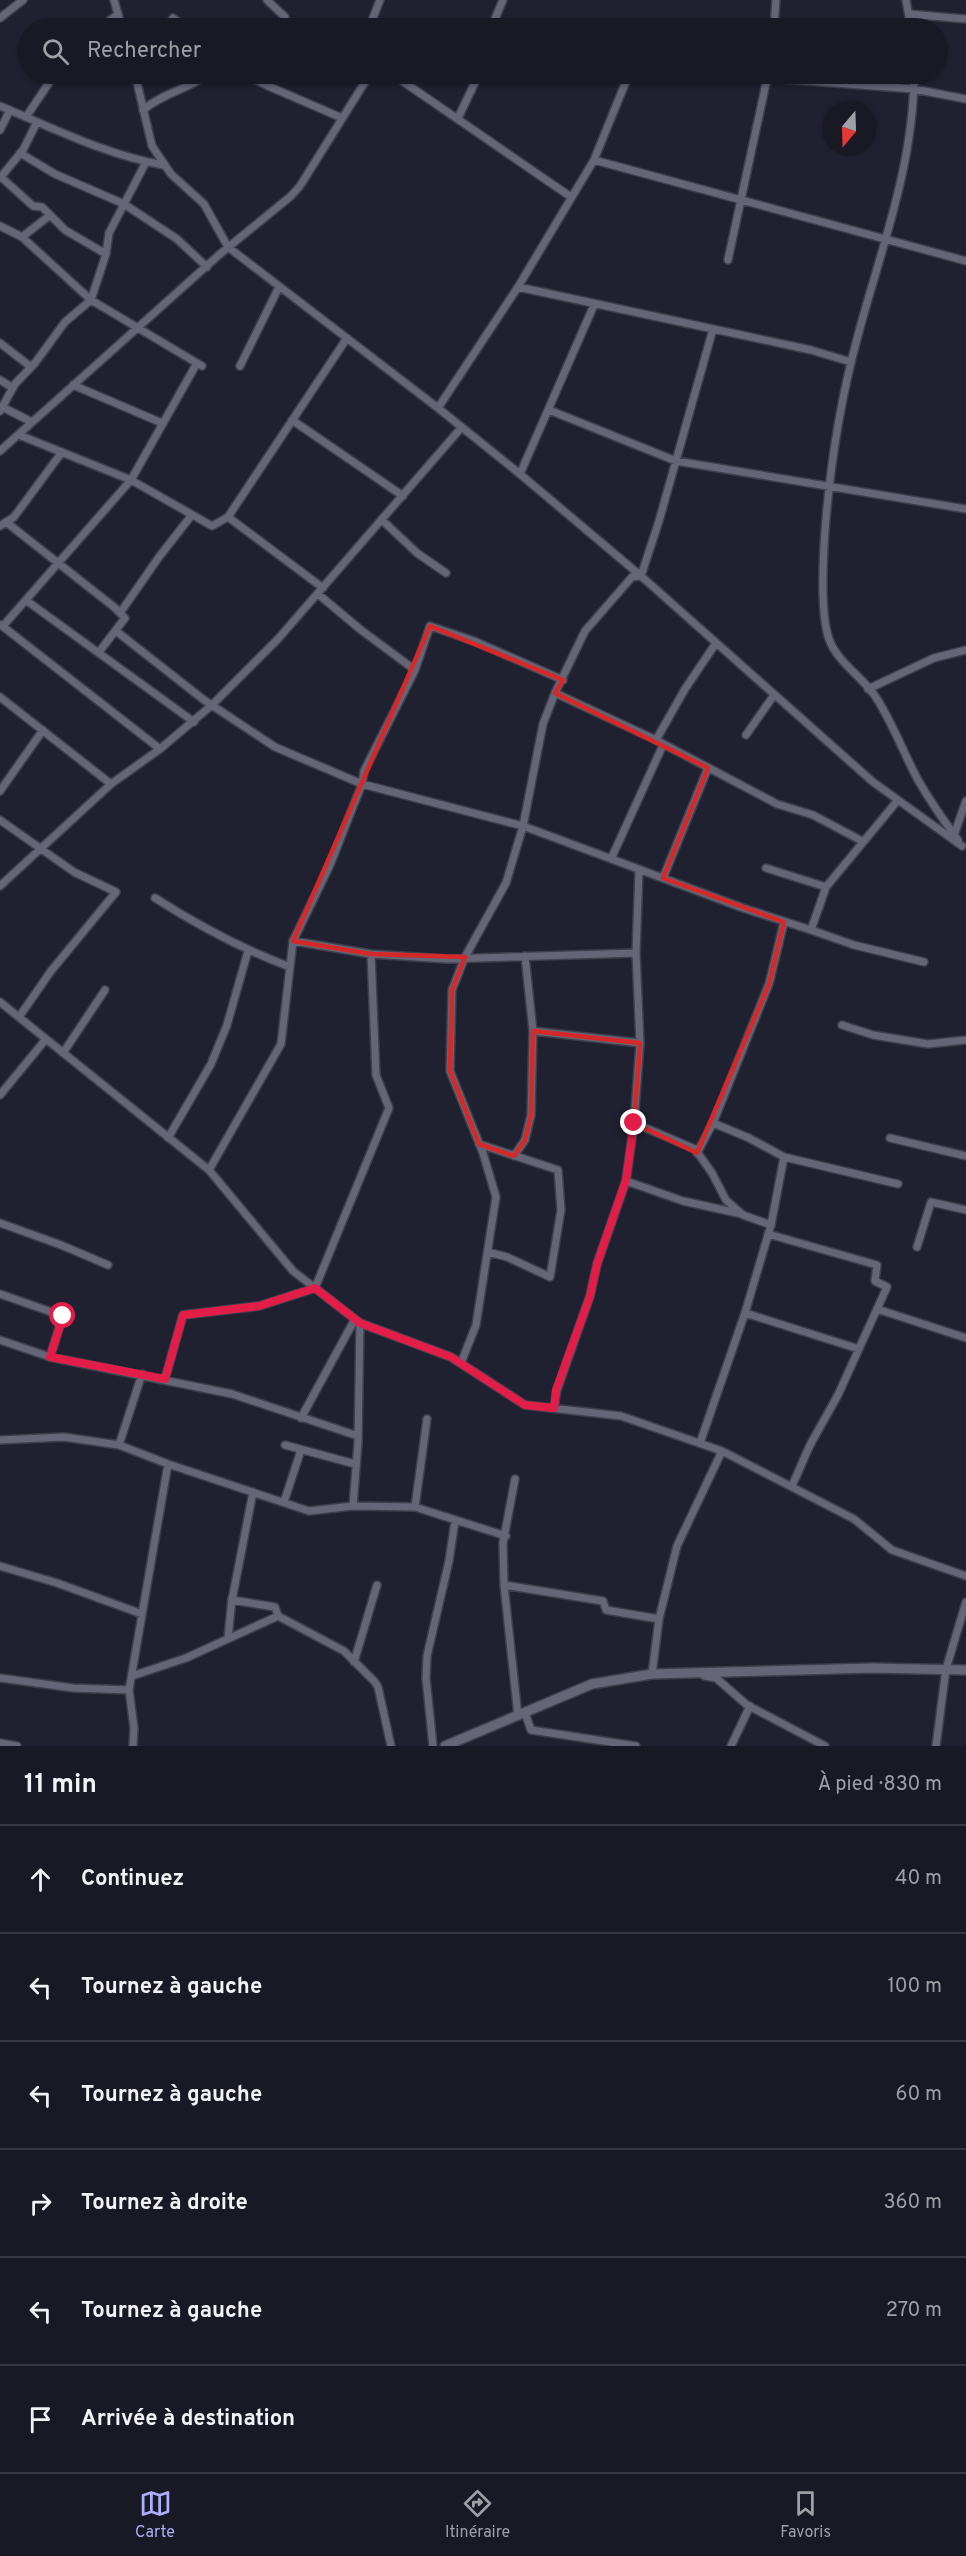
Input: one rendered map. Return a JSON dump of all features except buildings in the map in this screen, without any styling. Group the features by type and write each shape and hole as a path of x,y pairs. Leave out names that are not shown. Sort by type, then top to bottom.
{"street":[{"path":"0,18 22,0"},
{"path":"114,0 118,18"},
{"path":"267,0 284,18"},
{"path":"373,18 380,0"},
{"path":"775,18 776,0"},
{"path":"906,0 910,18"},
{"path":"494,18 499,1"},
{"path":"909,14 966,19"},
{"path":"113,18 117,15"},
{"path":"26,117 48,84"},
{"path":"138,84 152,146 163,165 204,204 228,248 438,408 520,474 641,576 873,782 964,847"},
{"path":"143,110 156,99 194,84"},
{"path":"264,84 342,118"},
{"path":"2,447 19,435 136,328 295,191 364,84"},
{"path":"407,84 571,197"},
{"path":"458,118 474,84"},
{"path":"438,408 519,287 594,160 625,84"},
{"path":"728,260 766,84"},
{"path":"862,84 914,89 966,99"},
{"path":"914,84 902,171 887,238 851,362 837,428 829,485 823,563 829,638 837,654 877,698 919,781 964,847"},
{"path":"0,106 88,143 146,162 163,165"},
{"path":"0,130 10,110"},
{"path":"37,122 20,153 0,177 33,206 42,207 65,230 106,254"},
{"path":"20,153 55,174 124,204 177,239 207,267"},
{"path":"594,160 966,261"},
{"path":"32,422 1,409 13,388 65,322 92,300 110,233 146,162"},
{"path":"22,237 49,216"},
{"path":"0,226 22,237 92,300 200,364 162,423 131,480 27,601 2,625 160,749"},
{"path":"240,366 279,287"},
{"path":"519,287 851,362"},
{"path":"520,474 594,305"},
{"path":"641,576 713,329"},
{"path":"19,435 131,480 212,526 228,517 347,338"},
{"path":"0,343 31,367"},
{"path":"0,380 13,388"},
{"path":"73,385 162,423"},
{"path":"549,410 676,461 966,509"},
{"path":"292,420 403,496"},
{"path":"0,886 42,850 111,784 160,749 212,705 278,639 461,428"},
{"path":"62,452 14,517 3,524 58,564 125,618 99,652"},
{"path":"120,613 159,556 191,516"},
{"path":"228,517 320,591 361,630 415,670"},
{"path":"382,520 417,553 446,573"},
{"path":"461,1363 476,1325 495,1197 479,1144 450,1071 452,990 465,957 506,883 523,826 543,724 555,693 585,631 632,577 641,576"},
{"path":"27,601 194,722"},
{"path":"209,1170 280,1044 293,940 330,865 362,784 364,771 415,670 430,626 474,641 563,680"},
{"path":"116,631 212,705 275,747 362,784 523,826 784,922 854,945 924,962"},
{"path":"656,740 685,689 716,643"},
{"path":"868,688 934,658 966,650"},
{"path":"555,693 656,740 663,746 777,804 813,815 862,841"},
{"path":"746,735 774,694"},
{"path":"0,697 111,784"},
{"path":"0,791 43,730"},
{"path":"611,859 663,746"},
{"path":"663,878 708,768"},
{"path":"811,930 826,887 898,800"},
{"path":"954,835 966,801"},
{"path":"0,820 74,872 116,892 51,971 19,1017"},
{"path":"766,868 826,887"},
{"path":"554,1408 556,1390 590,1296 597,1264 626,1180 634,1123 640,1043 636,952 639,870"},
{"path":"155,898 188,919 248,951 290,967"},
{"path":"697,1152 714,1123 769,984 784,922"},
{"path":"293,940 371,954 446,959 636,952"},
{"path":"168,1138 211,1064 227,1025 248,951"},
{"path":"165,1379 183,1315 259,1306 315,1288 389,1108 376,1075 371,954"},
{"path":"514,1155 525,1140 530,1125 534,1032 525,956"},
{"path":"63,1053 105,990"},
{"path":"0,1002 209,1170 293,1271 358,1321 451,1357 525,1405 621,1416 722,1451 854,1519 892,1550 966,1576"},
{"path":"842,1025 873,1035 928,1044 966,1040"},
{"path":"534,1032 640,1043"},
{"path":"0,1095 46,1039"},
{"path":"634,1123 697,1152 712,1173 726,1200 743,1215"},
{"path":"714,1123 784,1157 898,1184"},
{"path":"890,1138 966,1156"},
{"path":"479,1144 558,1170 561,1210 550,1277 507,1257 488,1252"},
{"path":"700,1443 745,1313 771,1225 784,1157"},
{"path":"626,1180 683,1201 743,1215 771,1225"},
{"path":"917,1247 931,1202 966,1210"},
{"path":"0,1225 61,1245 108,1265"},
{"path":"768,1234 877,1265 875,1281 886,1287 838,1395 810,1444 792,1486"},
{"path":"0,1294 63,1316 50,1357"},
{"path":"877,1309 966,1338"},
{"path":"745,1313 859,1349"},
{"path":"301,1418 358,1321"},
{"path":"353,1506 358,1436 358,1321"},
{"path":"0,1340 50,1357 232,1394 358,1436"},
{"path":"119,1445 142,1374"},
{"path":"415,1507 427,1419"},
{"path":"0,1440 64,1437 119,1445 168,1464 309,1511 353,1506 415,1507 506,1536"},
{"path":"285,1445 355,1464"},
{"path":"284,1502 301,1450"},
{"path":"652,1674 659,1619 677,1546 722,1451"},
{"path":"133,1746 134,1728 129,1690 168,1464"},
{"path":"515,1479 503,1543 504,1585 521,1715 531,1730 636,1746"},
{"path":"228,1638 232,1600 253,1492"},
{"path":"434,1746 426,1678 427,1656 449,1561 455,1521"},
{"path":"0,1566 65,1586 142,1614"},
{"path":"354,1662 377,1585"},
{"path":"504,1585 603,1601 606,1610 659,1619"},
{"path":"232,1600 275,1607 278,1616 344,1651 378,1688 391,1746"},
{"path":"936,1746 946,1669 966,1602"},
{"path":"132,1676 186,1658 278,1616"},
{"path":"445,1746 592,1684 652,1674 872,1668 966,1670"},
{"path":"681,1673 716,1678 750,1706 825,1746"},
{"path":"0,1678 73,1688 129,1690"},
{"path":"731,1746 750,1706"},
{"path":"0,1743 17,1746"}],"highlighted area":[{"path":"430,626 563,680 555,693 708,768 663,878 784,922 769,984 697,1153 634,1123 640,1043 533,1031 531,1115 525,1140 514,1156 479,1144 450,1071 452,990 465,957 371,954 293,941"}],"route":[{"path":"63,1316 50,1357 165,1379 183,1315 259,1306 315,1288 360,1323 451,1357 525,1405 554,1408 556,1390 590,1296 597,1264 626,1180 634,1123"}]}
